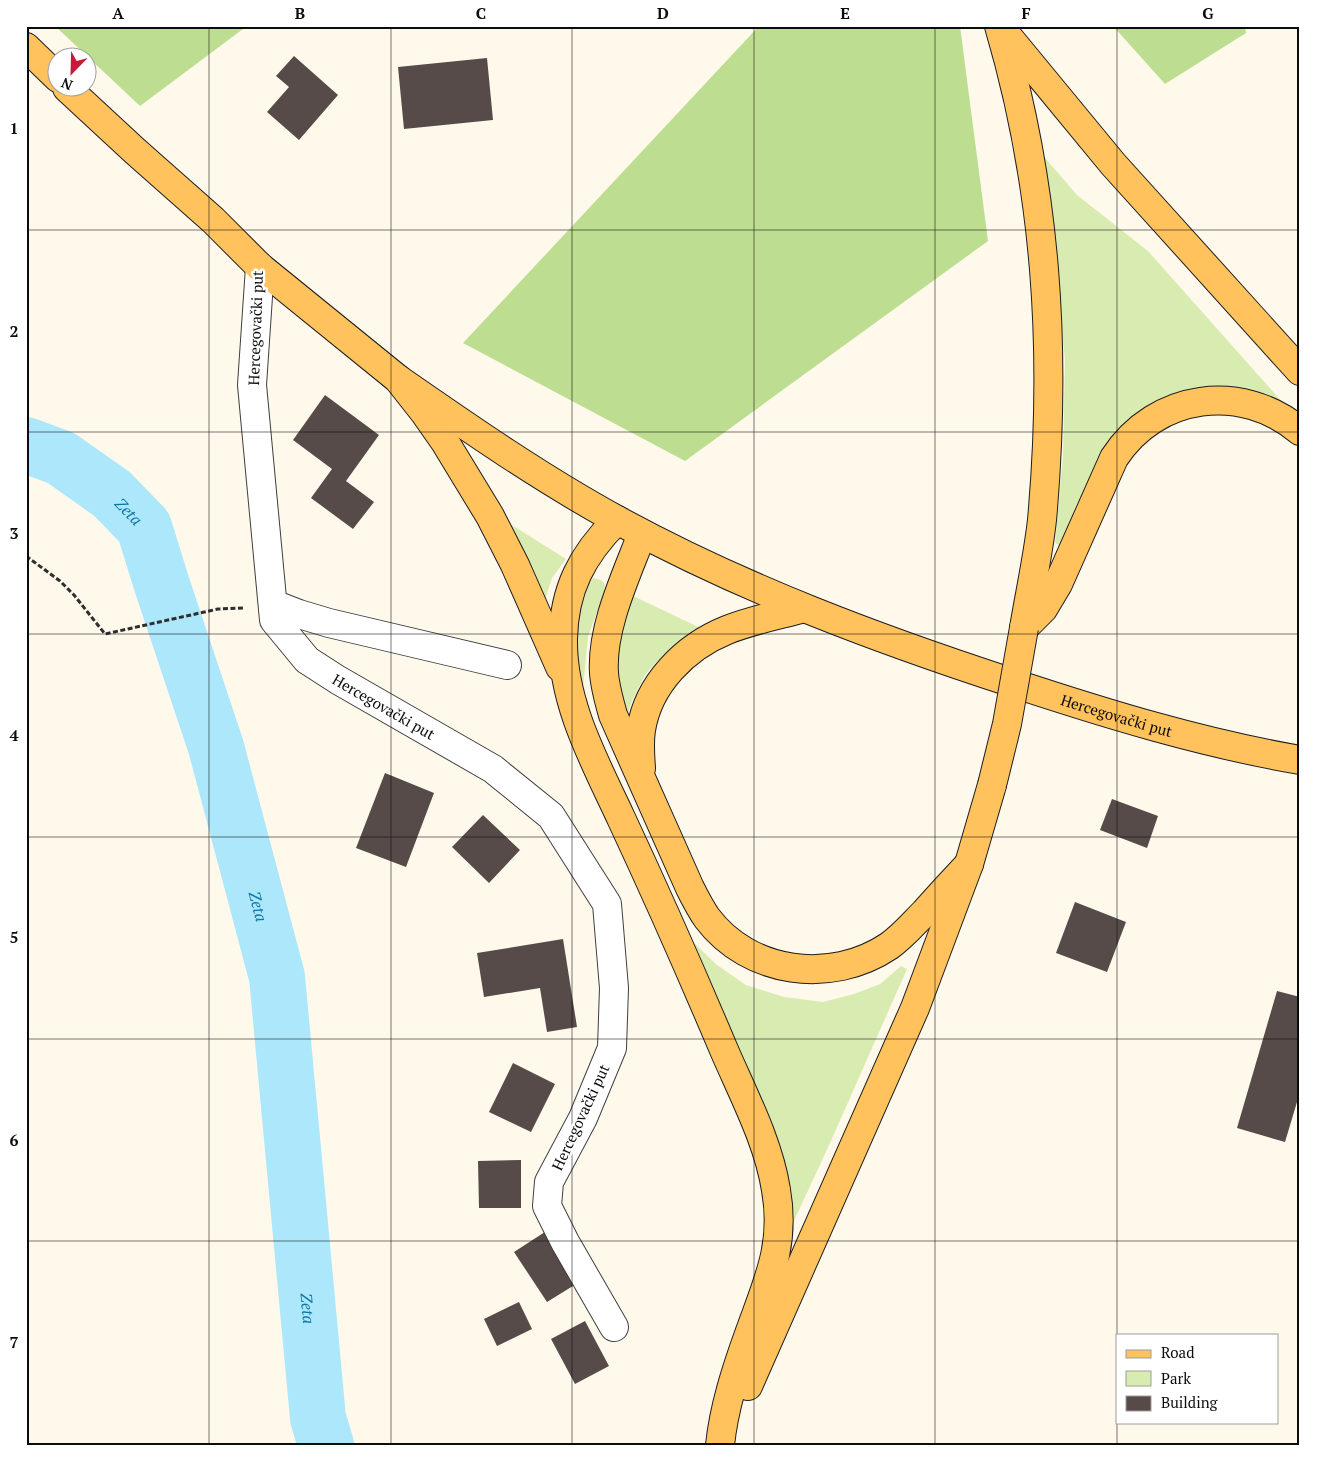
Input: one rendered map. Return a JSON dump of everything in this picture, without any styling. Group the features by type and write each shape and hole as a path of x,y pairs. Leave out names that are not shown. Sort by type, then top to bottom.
{"main road":[{"path":"999,26 1113,164 1300,371"},
{"path":"721,1445 916,1008 969,864 992,785 1007,724 1042,520 1048,415 1049,334 1045,268 1035,188 1020,107 999,26"},
{"path":"26,48 48,69"},
{"name":"Hercegovački put","path":"78,98 134,151 213,220 260,267"},
{"path":"260,267 398,379 535,473 617,520 591,549 572,588 566,610 563,640 569,687"},
{"path":"398,379 445,442 490,516 515,565 569,687 586,742 664,911 759,1132 773,1172 777,1191 779,1229 774,1265 733,1382 722,1426 721,1445"},
{"path":"1024,628 1043,609 1058,584 1114,458 1124,444 1151,420 1187,404 1208,400 1232,401 1264,409 1300,431"},
{"name":"Hercegovački put","path":"617,520 718,571 804,608 936,658 1182,735 1300,760"},
{"path":"642,534 626,574 610,623 606,641 604,672 613,714 690,888 706,918 726,938 762,960 802,970 820,970 850,965 871,957 890,946 908,930 969,864"},
{"path":"641,775 641,729 646,711 652,695 672,668 695,647 712,637 737,627 804,608"}],"street":[{"name":"Hercegovački put","path":"260,267 252,385 274,620 307,660 346,685 493,770 551,816 607,904 614,988 612,1048 583,1118 549,1182 547,1206 565,1242 614,1327"},
{"path":"273,604 329,623 507,665"}],"path":[{"path":"26,556 60,581 79,601 105,634 218,609"}],"green space":[{"path":"55,26 247,26 140,106 98,66 98,48 78,48"},
{"path":"759,26 960,26 988,241 685,461 463,343"},
{"path":"1113,26 1245,26 1246,33 1165,84"},
{"path":"1040,152 1077,195 1148,251 1300,422 1300,447 1268,422 1241,410 1125,427 1109,442 1100,464 1076,505 1061,546 1055,543 1063,455 1065,359"},
{"path":"474,501 566,559 552,578 544,603"},
{"path":"593,578 601,580 605,584 588,637 583,688 591,722 678,917 692,941 717,965 746,985 784,997 823,1002 854,994 880,984 901,966 907,969 787,1236 575,707 569,643 586,585"},
{"path":"631,595 707,631 687,636 658,660 645,675 625,720 609,656"}],"building":[{"path":"294,56 338,95 299,140 267,112 289,87 276,76"},
{"path":"487,58 493,120 404,129 398,67"},
{"path":"325,395 379,435 346,481 374,502 353,529 311,498 332,469 293,440"},
{"path":"385,773 434,793 406,867 356,848"},
{"path":"1112,799 1158,816 1147,848 1100,830"},
{"path":"483,815 520,850 489,883 452,847"},
{"path":"1075,902 1126,922 1107,972 1056,953"},
{"path":"563,939 577,1027 547,1032 540,988 484,997 477,953"},
{"path":"1277,991 1300,997 1300,1092 1285,1142 1237,1128"},
{"path":"513,1063 555,1084 531,1132 489,1112"},
{"path":"521,1160 521,1208 479,1208 478,1161"},
{"path":"548,1230 581,1281 547,1302 514,1252"},
{"path":"519,1302 532,1329 497,1346 484,1319"},
{"path":"585,1321 609,1366 575,1384 551,1339"}],"waterway":[{"name":"Zeta","path":"26,445 61,458 112,494 144,527 216,747 277,977 318,1418 326,1445"}]}
